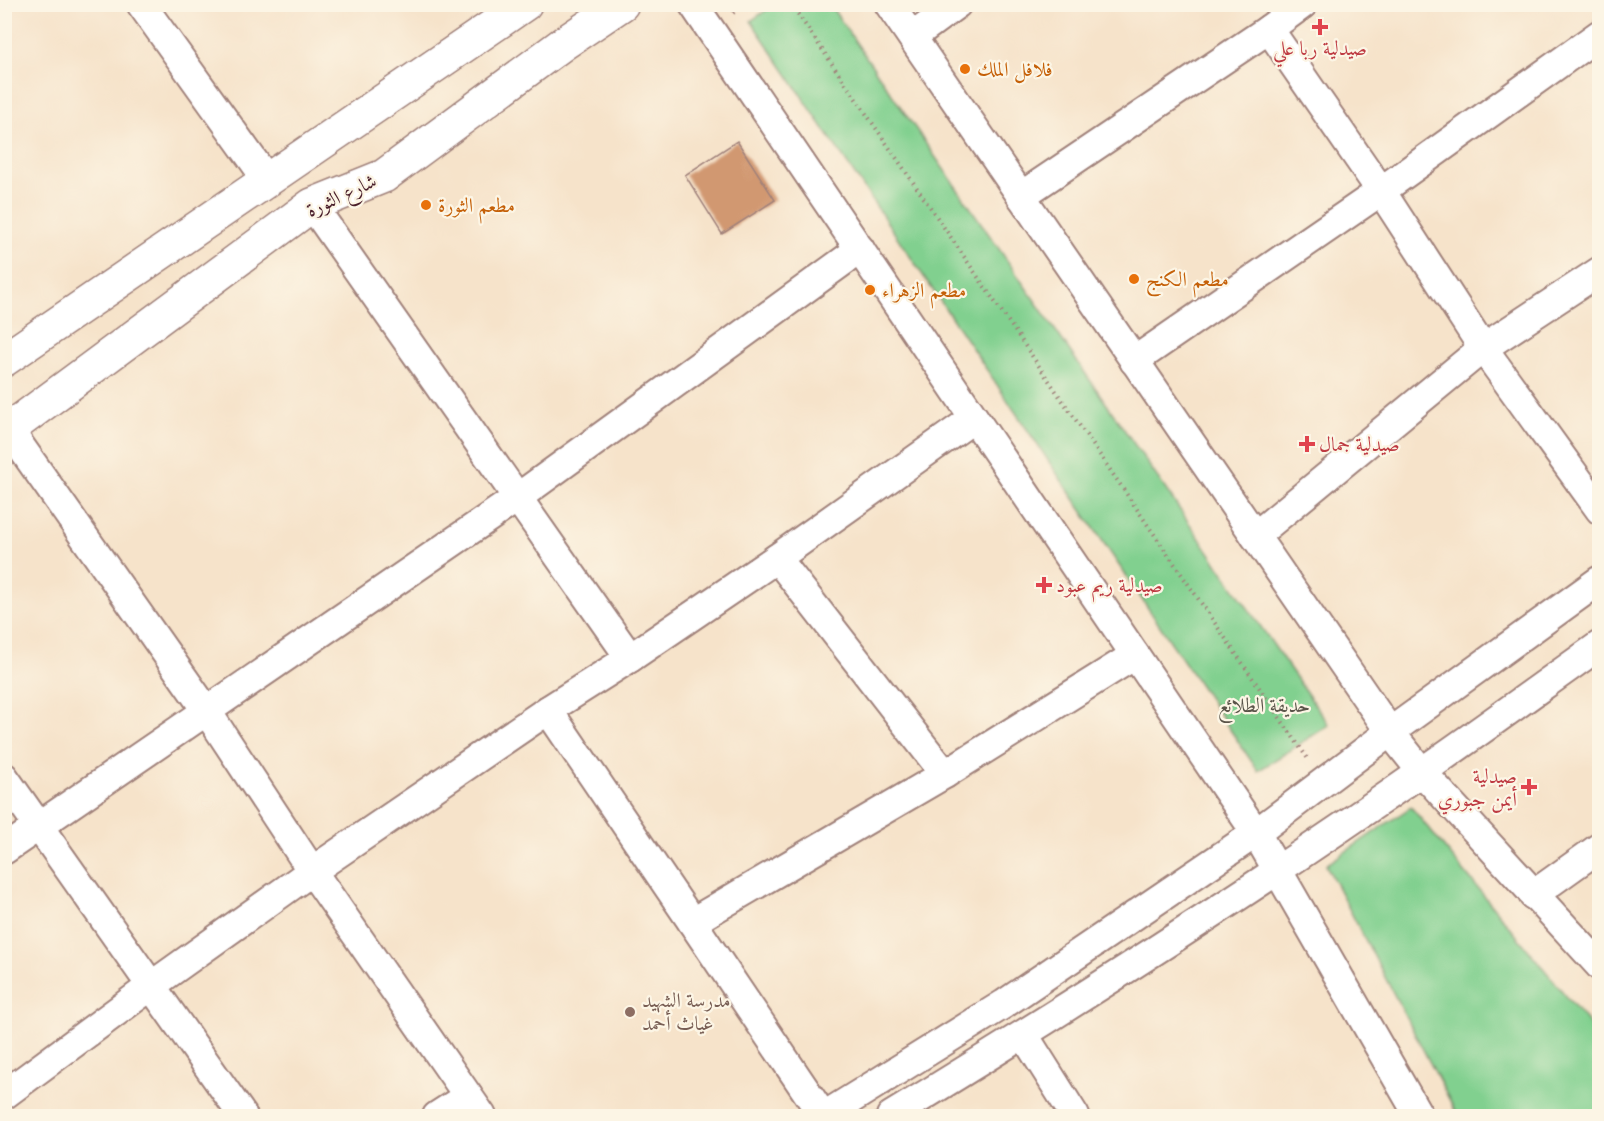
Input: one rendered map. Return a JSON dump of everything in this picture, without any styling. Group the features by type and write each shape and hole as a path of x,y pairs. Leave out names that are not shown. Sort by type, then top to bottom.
{"main road":[{"path":"4,360 525,4"},
{"name":"شارع الثورة","path":"7,431 312,205 384,176 564,43 622,4"}],"street":[{"path":"141,4 268,181"},
{"path":"693,4 1256,833 1419,1116"},
{"path":"889,4 1390,732 1422,772 1599,966"},
{"path":"912,37 957,4"},
{"path":"1021,196 1269,30 1303,4"},
{"path":"1269,30 1381,191 1483,348 1599,510"},
{"path":"1134,362 1381,191 1599,34"},
{"path":"312,205 630,658"},
{"path":"4,850 517,498 860,249"},
{"path":"1255,536 1483,348 1599,271"},
{"path":"4,1095 151,986 312,872 548,710 630,658 777,558 974,417"},
{"path":"7,431 206,710 312,872 475,1106 437,1116"},
{"path":"777,558 945,774"},
{"path":"548,710 823,1116 1004,1004 1256,833 1599,580"},
{"path":"891,1116 1024,1035 1278,869 1422,772 1599,645"},
{"path":"692,922 945,774 1135,655"},
{"path":"4,777 243,1116"},
{"path":"1533,895 1599,847"},
{"path":"1024,1035 1075,1116"}],"path":[{"path":"791,4 1324,782"}],"green space":[{"name":"حديقة الطلائع","path":"775,4 830,5 1329,725 1258,771 751,21"},
{"path":"1411,807 1599,1036 1599,1116 1458,1116 1326,865"}],"building":[{"path":"737,141 775,200 722,234 685,175"}],"place":[{"name":"صيدلية ربا علي","path":"1320,27"},
{"name":"فلافل الملك","path":"965,69"},
{"name":"مطعم الثورة","path":"426,205"},
{"name":"مطعم الكنج","path":"1134,279"},
{"name":"مطعم الزهراء","path":"870,290"},
{"name":"صيدلية جمال","path":"1307,444"},
{"name":"صيدلية ريم عبود","path":"1044,585"},
{"name":"صيدلية أيمن جبوري","path":"1529,787"},
{"name":"مدرسة الشهيد غياث أحمد","path":"630,1012"}]}
